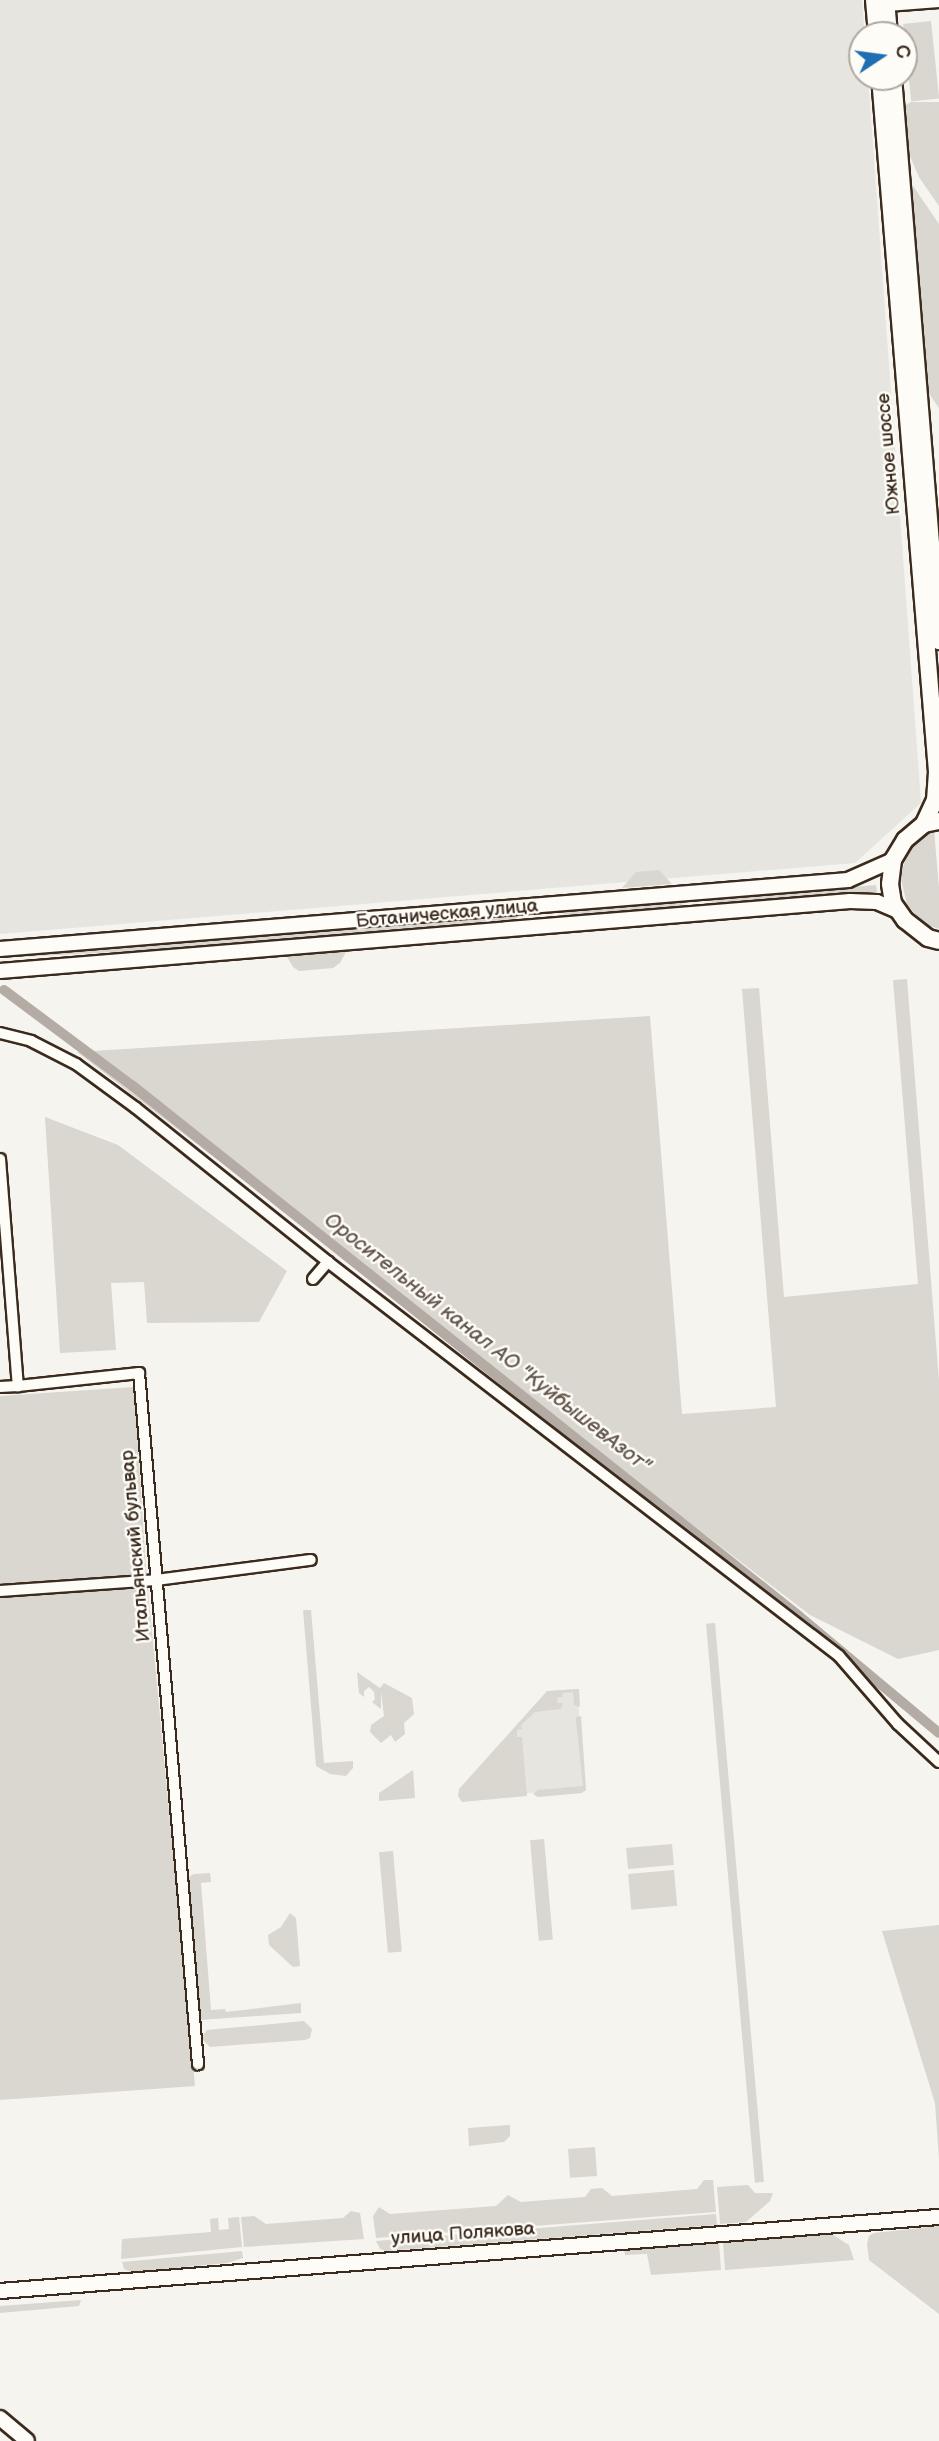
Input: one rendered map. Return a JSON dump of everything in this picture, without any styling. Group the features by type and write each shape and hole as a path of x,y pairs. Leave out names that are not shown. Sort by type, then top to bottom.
{"main road":[{"path":"882,1 939,0"},
{"path":"879,21 882,1"},
{"path":"882,1 886,21"},
{"name":"Южное шоссе","path":"881,91 937,772 932,822"},
{"name":"Южное шоссе","path":"894,91 939,640"},
{"path":"932,822 905,840 893,860 890,884 896,910 935,942"},
{"name":"Ботаническая улица","path":"0,949 848,880 893,860"},
{"path":"691,892 693,914"},
{"name":"Ботаническая улица","path":"0,971 850,901 877,902 896,910"},
{"path":"543,904 545,926"},
{"name":"улица Полякова","path":"0,2291 936,2215"},
{"path":"0,2418 27,2441"}],"street":[{"path":"0,1032 31,1041 76,1064 136,1108 328,1262 839,1656 898,1724 939,1762"},
{"path":"0,1159 18,1385 0,1387"},
{"path":"313,1279 328,1262"},
{"name":"Итальянский бульвар","path":"18,1385 139,1373 198,2064"},
{"path":"0,1591 156,1580 311,1560"}],"shaded area":[{"path":"0,0 862,0 864,21 848,21 848,91 869,91 921,803 855,863 0,934"},
{"path":"931,21 939,99 911,101 910,91 918,91 918,22"},
{"path":"911,102 939,102 939,206 919,177 906,147 903,118 906,105"},
{"path":"909,180 939,224 939,408 925,388"},
{"path":"934,830 939,929 924,924 907,904 900,875 909,851 926,832"},
{"path":"659,870 672,884 622,888 636,872"},
{"path":"876,885 877,892 714,905 710,900"},
{"path":"679,901 683,904 679,907 567,917 563,913 566,910"},
{"path":"518,912 519,916 515,919 134,951 0,958 0,954"},
{"path":"347,950 340,963 333,968 299,971 293,967 286,955"},
{"path":"907,979 939,1381 939,1650 898,1659 810,1615 77,1052 650,1016 682,1414 776,1407 742,989 759,988 784,1297 918,1284 893,980"},
{"path":"45,1117 118,1145 287,1271 259,1322 147,1323 144,1282 111,1283 116,1350 60,1353"},
{"path":"134,1387 146,1568 195,2086 0,2100 0,1396"},
{"path":"303,1610 311,1610 324,1763 353,1761 353,1768 346,1776 330,1774 316,1766"},
{"path":"715,1623 764,2182 755,2183 706,1624"},
{"path":"357,1672 380,1688 384,1683 412,1698 414,1714 404,1723 405,1734 395,1742 391,1735 381,1743 370,1732 371,1725 384,1716 381,1692 381,1709 372,1702 375,1699 374,1692 369,1687 364,1691 364,1697 359,1693"},
{"path":"577,1689 585,1788 465,1799 463,1789 532,1708 550,1691"},
{"path":"579,1689 580,1707 574,1705 573,1692 562,1693 563,1697 557,1698 558,1703 563,1703 561,1709 535,1712 521,1725 522,1729 517,1730 517,1737 522,1737 527,1796 462,1802 458,1796 459,1789 547,1691"},
{"path":"581,1716 586,1790 582,1793 538,1797 533,1794 538,1790 583,1786 576,1721 576,1717"},
{"path":"413,1770 415,1798 379,1801 379,1793"},
{"path":"544,1839 553,1940 539,1941 530,1840"},
{"path":"672,1844 674,1865 628,1869 626,1848"},
{"path":"393,1851 402,1952 388,1953 379,1852"},
{"path":"674,1870 677,1906 631,1910 628,1874"},
{"path":"210,1873 211,1882 201,1883 211,2010 225,2009 226,2012 301,2003 301,2013 200,2020 187,1878 194,1874"},
{"path":"290,1913 296,1918 300,1966 293,1967 269,1945 268,1935 281,1927"},
{"path":"939,1925 939,2159 935,2103 882,1931"},
{"path":"304,2021 312,2029 310,2038 305,2040 210,2047 201,2038 207,2030"},
{"path":"510,2125 510,2136 504,2142 469,2146 468,2128"},
{"path":"595,2147 597,2176 570,2178 568,2149"},
{"path":"704,2180 713,2180 716,2212 376,2238 373,2216 379,2207 390,2214 496,2206 508,2195 521,2202 585,2197 591,2189 602,2188 612,2196 697,2189"},
{"path":"748,2185 755,2193 773,2193 770,2201 746,2222 720,2224 717,2187"},
{"path":"351,2211 360,2213 364,2239 244,2247 241,2217 254,2216 266,2224 343,2218"},
{"path":"716,2214 717,2225 386,2251 380,2249 376,2241"},
{"path":"239,2217 242,2247 121,2259 122,2239 211,2232 210,2219 218,2218 219,2230 229,2229 228,2218"},
{"path":"939,2226 939,2314 869,2260 867,2244 869,2236 874,2233"},
{"path":"830,2233 849,2245 854,2260 725,2270 723,2242"},
{"path":"719,2242 721,2270 651,2275 647,2254 625,2255 624,2248"},
{"path":"242,2251 243,2258 227,2263 131,2272 124,2269 122,2262"},
{"path":"81,2300 79,2306 0,2313 0,2306"}],"waterway":[{"name":"Оросительный канал АО \"КуйбышевАзот\"","path":"4,990 133,1086 799,1616 939,1733"}]}
